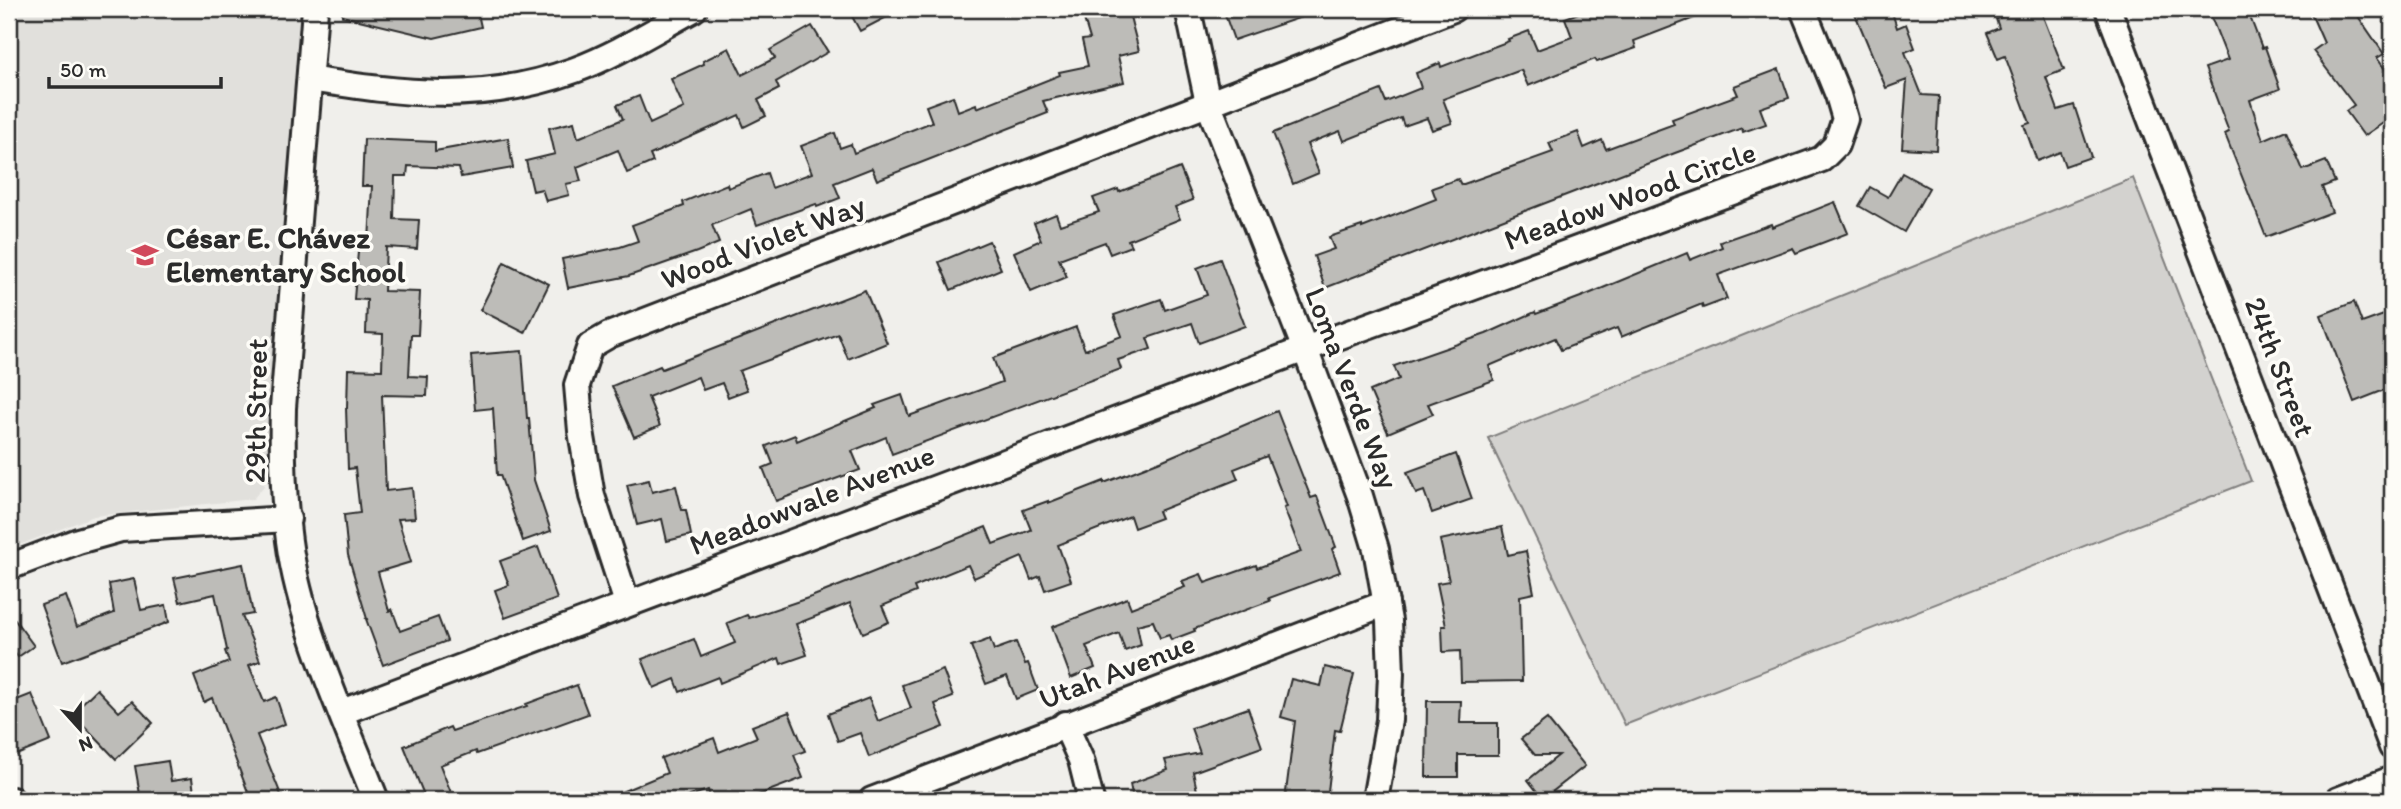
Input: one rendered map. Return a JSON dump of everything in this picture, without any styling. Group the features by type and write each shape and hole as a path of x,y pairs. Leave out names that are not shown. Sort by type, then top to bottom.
{"street":[{"name":"29th Street","path":"315,9 283,408 282,459 289,541 300,592 312,631 376,800"},
{"path":"310,79 391,92 433,94 481,92 528,84 575,70 613,54 694,9"},
{"name":"Loma Verde Way","path":"1188,9 1208,103 1305,349 1360,496 1376,549 1386,603 1391,674 1383,765 1375,800"},
{"path":"1208,103 1453,9"},
{"name":"Meadow Wood Circle","path":"1305,349 1822,159 1836,145 1845,119 1803,9"},
{"name":"24th Street","path":"2108,9 2392,747"},
{"name":"Wood Violet Way","path":"627,603 601,528 585,465 577,385 590,346 609,335 1208,103"},
{"name":"Meadowvale Avenue","path":"342,712 1305,349"},
{"path":"9,567 78,541 121,529 288,519"},
{"name":"Utah Avenue","path":"872,800 1386,603"},
{"path":"1065,724 1081,760 1091,800"},
{"path":"2338,800 2392,779"}],"shaded area":[{"name":"César E. Chávez Elementary School","path":"9,9 300,9 264,486 253,499 94,516 9,549"},
{"path":"2133,178 2251,481 1625,725 1488,438"}],"building":[{"path":"343,9 477,9 481,27 434,38 342,16"},
{"path":"848,9 902,9 860,31"},
{"path":"1081,9 1128,9 1139,51 1118,56 1124,82 1043,101 1048,113 877,180 872,168 834,183 840,198 817,207 816,204 757,225 751,209 712,225 719,243 697,252 629,276 568,288 562,259 638,241 632,225 684,206 683,202 727,184 728,188 767,173 772,188 812,173 801,146 835,133 840,148 851,144 854,153 932,122 926,106 953,96 958,111 976,104 977,108 1060,75 1059,72 1088,66 1082,40 1090,39"},
{"path":"1223,9 1315,9 1316,12 1234,40"},
{"path":"1589,9 1715,10 1634,41 1636,48 1597,62 1595,59 1528,86 1521,70 1443,99 1452,123 1432,130 1427,118 1404,126 1401,118 1344,141 1340,131 1307,144 1319,173 1293,184 1273,133 1381,90 1386,102 1421,88 1416,73 1440,63 1441,67 1529,31 1537,50 1572,37 1565,18"},
{"path":"1853,9 1891,9 1897,28 1906,24 1915,48 1905,52 1922,95 1939,96 1936,150 1902,148 1907,80 1886,88"},
{"path":"2021,9 2040,9 2064,70 2046,77 2058,110 2074,105 2091,157 2065,166 2060,152 2037,161 2024,125 2030,123 2005,56 1998,59 1987,33 1999,28 1996,19"},
{"path":"2208,9 2247,9 2262,48 2265,47 2280,89 2250,100 2263,140 2286,130 2303,170 2326,161 2335,182 2322,187 2332,212 2266,237 2225,134 2229,132 2205,68 2228,60"},
{"path":"2309,9 2353,9 2384,54 2377,58 2392,79 2392,117 2364,136 2346,111 2354,105 2313,51 2324,43"},
{"path":"812,26 828,52 776,82 779,89 758,100 766,116 744,127 739,115 650,155 653,162 627,173 618,150 577,167 581,181 566,184 569,195 546,201 542,189 533,191 526,161 555,154 549,128 574,122 578,138 623,119 617,105 639,96 650,124 684,108 671,79 704,64 703,61 729,48 742,75 775,58 770,50"},
{"path":"1779,69 1789,98 1760,108 1766,124 1743,132 1742,128 1325,288 1314,256 1334,249 1329,237 1362,228 1436,199 1432,188 1458,179 1461,185 1553,152 1549,143 1578,132 1584,148 1602,140 1606,149 1674,124 1672,119 1738,95 1734,86"},
{"path":"508,138 513,168 461,177 459,168 408,166 407,176 395,176 394,219 419,220 417,249 386,247 384,291 420,292 418,335 411,335 409,376 428,377 427,396 382,395 386,491 412,488 415,518 398,519 411,562 378,572 389,611 392,609 400,631 438,617 447,641 383,665 366,619 348,555 344,515 360,513 355,468 348,469 348,369 382,370 383,334 366,333 367,300 354,299 359,240 369,241 372,186 362,186 364,139 435,142 435,151"},
{"path":"1180,168 1193,200 1175,207 1180,219 1128,240 1131,246 1110,254 1105,242 1059,259 1067,277 1031,292 1014,252 1041,240 1034,223 1056,214 1060,225 1099,212 1093,198 1118,189 1119,192"},
{"path":"1902,173 1929,188 1904,232 1859,206 1870,187 1888,197"},
{"path":"1835,202 1848,233 1796,253 1793,248 1718,275 1727,299 1703,308 1702,304 1621,337 1617,328 1561,350 1555,338 1489,366 1494,380 1428,404 1433,414 1388,433 1370,391 1399,379 1394,366 1486,334 1687,253 1690,260 1722,247 1720,242 1771,224 1772,227"},
{"path":"989,241 1001,269 951,290 939,262"},
{"path":"1220,259 1245,326 1199,343 1192,323 1147,338 1151,349 1118,360 1121,369 892,454 886,437 852,451 860,470 776,501 763,468 773,464 766,446 795,435 797,441 902,395 909,416 1002,382 993,358 1076,327 1085,350 1122,336 1114,315 1161,299 1165,310 1207,295 1197,268"},
{"path":"504,262 549,284 525,333 480,310"},
{"path":"865,290 887,343 848,359 838,334 739,371 747,390 728,397 722,383 703,390 698,377 648,397 660,426 634,437 612,386"},
{"path":"2354,302 2362,323 2392,312 2392,387 2354,402 2321,315"},
{"path":"522,351 534,480 551,531 523,541 500,475 497,475 493,408 475,410 471,355"},
{"path":"1277,411 1311,498 1317,496 1336,547 1332,549 1340,572 1269,598 1270,601 1171,640 1169,635 1160,638 1153,621 1137,625 1141,645 1125,651 1119,633 1086,646 1095,668 1071,678 1052,627 1127,598 1131,608 1185,587 1182,581 1201,574 1205,583 1301,552 1267,456 1234,469 1238,479 1158,511 1161,518 1134,528 1130,516 1058,545 1071,581 1045,590 1040,576 1031,580 1022,557 974,578 968,565 914,587 916,592 882,606 889,622 863,633 850,603 796,624 807,655 781,664 779,658 720,683 718,677 680,692 675,679 654,688 642,659 694,639 701,657 735,643 727,623 811,597 986,527 993,544 1031,530 1023,510 1104,483"},
{"path":"1456,454 1472,499 1432,513 1424,491 1416,494 1407,472"},
{"path":"649,480 652,492 676,486 682,510 686,510 691,535 667,541 662,519 637,525 627,485"},
{"path":"1502,527 1508,555 1526,551 1534,593 1520,596 1522,681 1461,682 1460,651 1443,652 1442,626 1446,626 1437,583 1449,581 1440,540"},
{"path":"538,547 557,599 505,618 495,590 509,585 500,561"},
{"path":"243,564 253,614 242,616 260,661 249,665 264,702 276,697 285,724 257,735 283,800 251,800 212,698 204,702 194,676 229,662 215,594 180,602 174,578"},
{"path":"134,579 141,610 166,605 169,622 62,662 41,605 66,596 77,627 114,613 109,584"},
{"path":"9,612 34,646 18,657 9,647"},
{"path":"990,639 994,650 1016,642 1025,664 1028,663 1038,690 1016,699 1007,676 986,684 971,646"},
{"path":"1325,667 1354,674 1340,731 1335,730 1327,800 1285,800 1295,721 1281,717 1291,679 1321,686"},
{"path":"943,670 953,697 935,704 944,727 869,757 860,733 838,741 828,714 869,698 878,721 911,708 902,685"},
{"path":"577,685 588,714 440,765 454,800 426,800 404,746 450,727 452,731 527,706 526,704"},
{"path":"97,689 119,712 132,701 153,723 116,759 72,713"},
{"path":"32,694 51,741 9,758 9,703"},
{"path":"1427,701 1461,701 1460,723 1498,723 1498,755 1458,755 1458,777 1426,777"},
{"path":"1248,708 1262,747 1193,772 1199,800 1133,800 1130,784 1168,770 1165,760 1200,753 1191,728"},
{"path":"789,712 805,751 794,755 803,778 745,800 711,800 708,790 678,800 602,800 667,773 661,758 714,738 719,752 757,737 752,726"},
{"path":"1547,719 1585,766 1543,799 1528,780 1559,755 1535,755 1521,739"},
{"path":"168,761 171,781 192,778 195,800 141,800 135,766"}],"place":[{"name":"César E. Chávez Elementary School","path":"145,255"}]}
